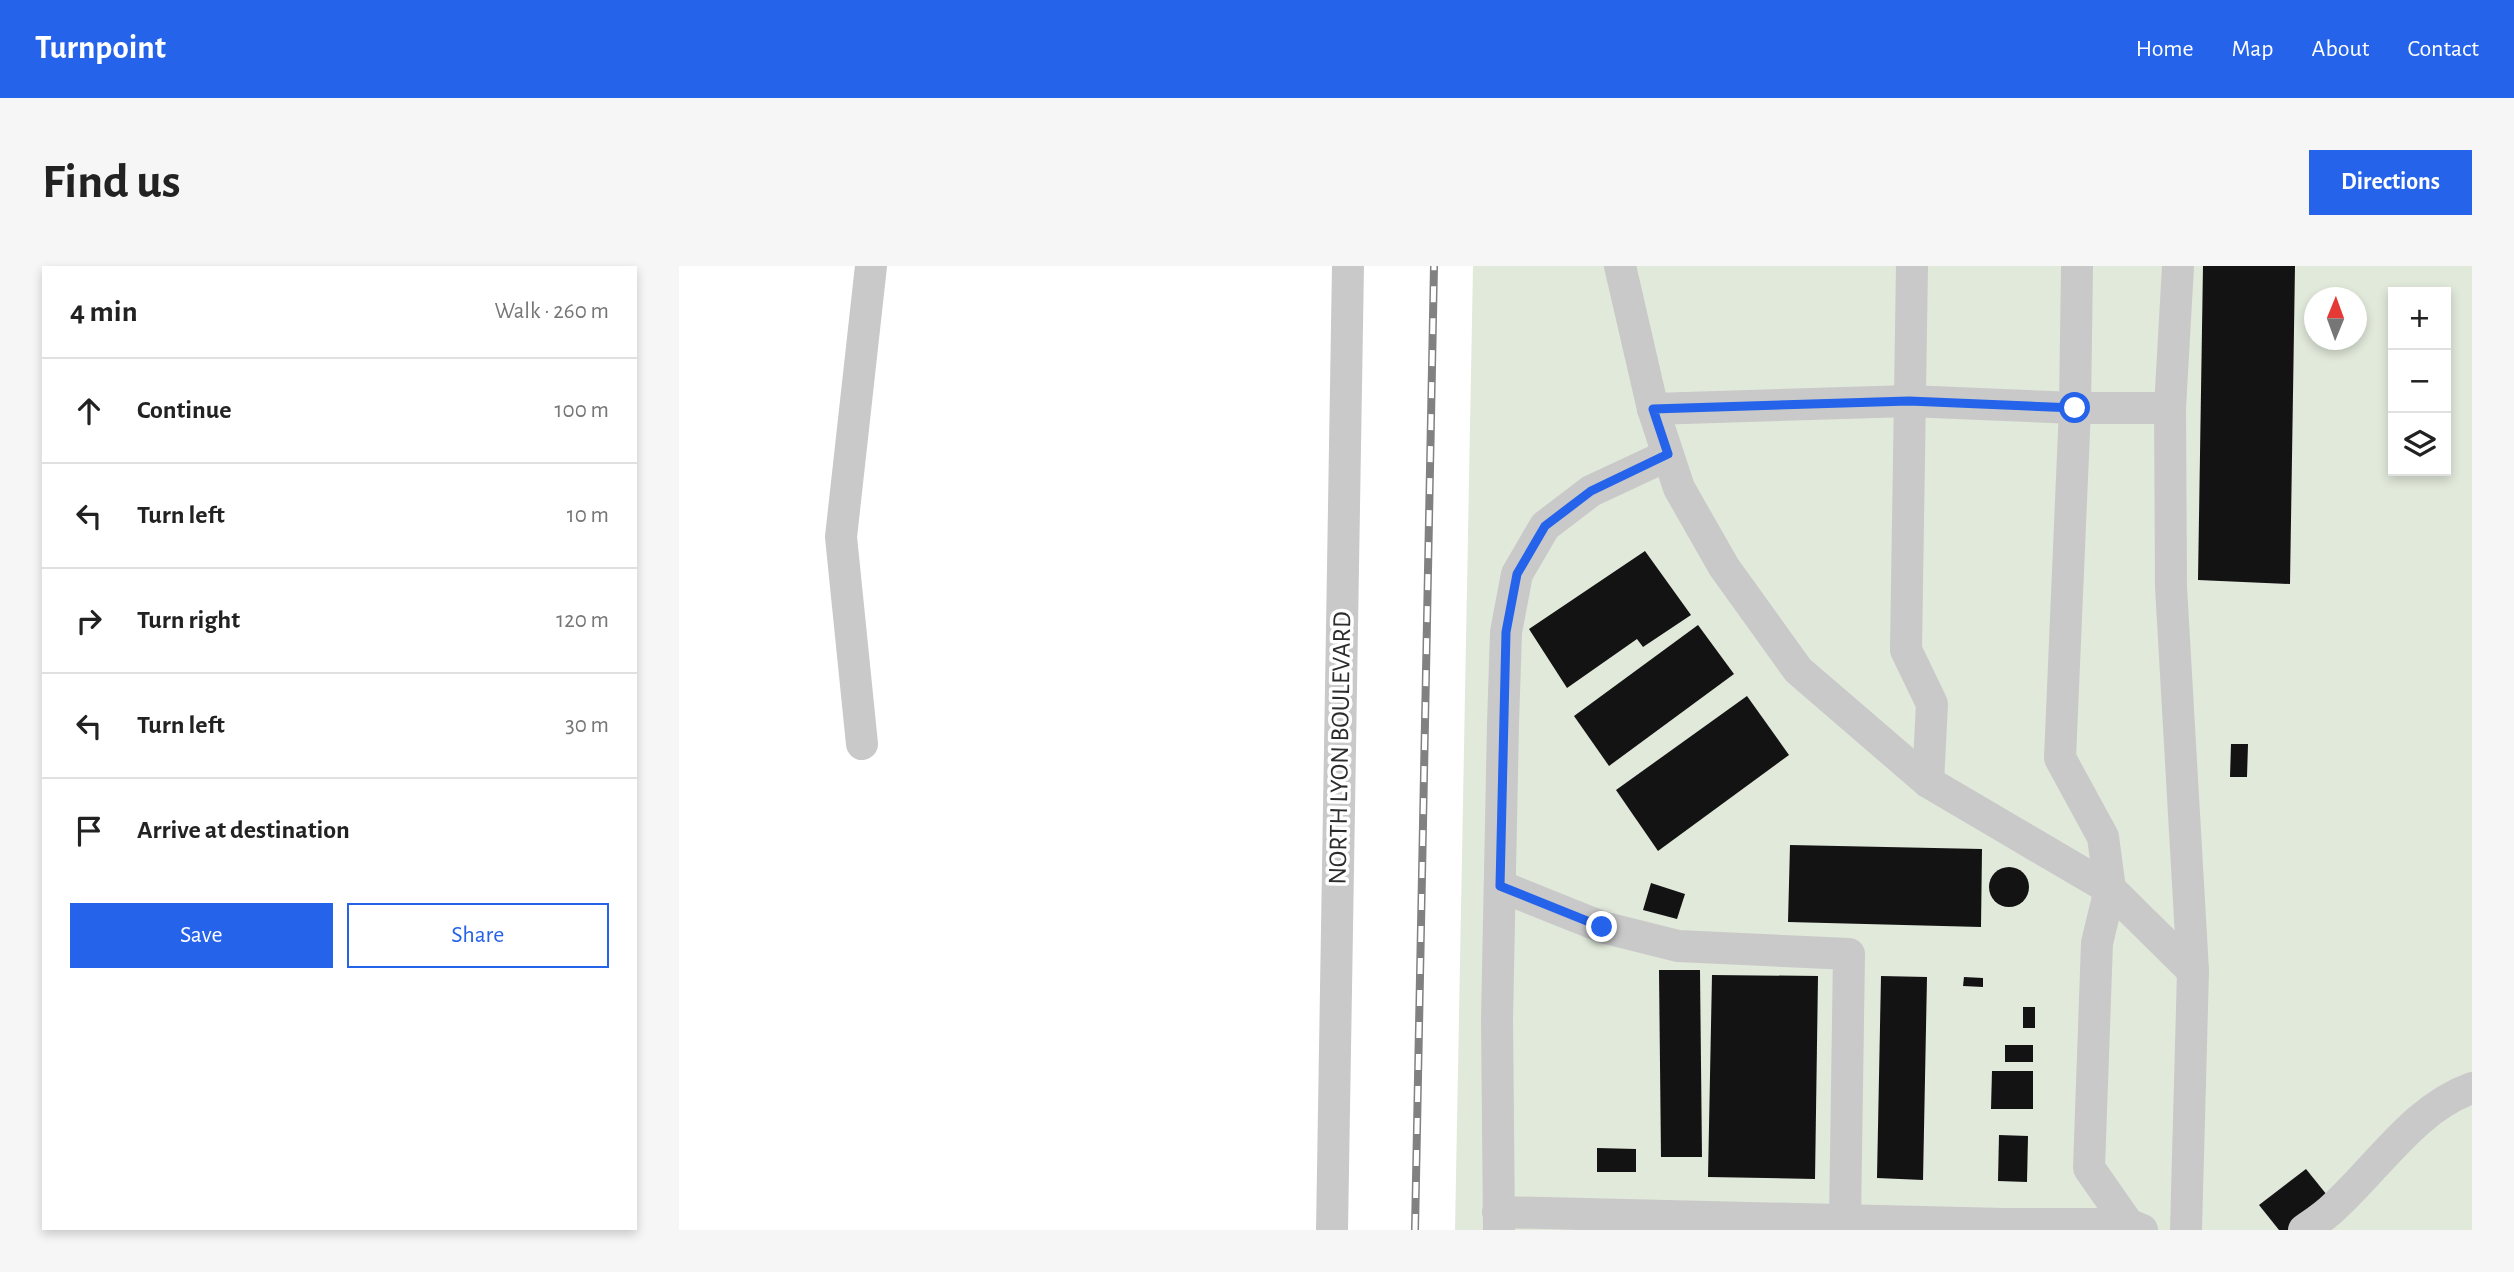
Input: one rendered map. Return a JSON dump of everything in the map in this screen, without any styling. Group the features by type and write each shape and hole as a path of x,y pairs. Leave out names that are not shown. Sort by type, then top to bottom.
{"street":[{"path":"862,744 841,537 871,266"},
{"name":"NORTH LYON BOULEVARD","path":"1332,1230 1348,266"},
{"path":"1620,266 1653,409 1679,488 1724,567 1798,670 1928,782 2110,889 2193,971"},
{"path":"1912,266 1906,650 1932,704 1928,782"},
{"path":"2077,266 2075,408 2060,758 2103,837 2110,889 2097,943 2089,1168 2135,1227"},
{"path":"2178,266 2170,408 2171,587 2193,971 2192,1224"},
{"path":"1653,409 1909,401 2075,408 2170,408"},
{"path":"1668,454 1591,491 1545,526 1517,574 1506,632 1497,1018 1499,1221 1845,1220 2135,1227"},
{"path":"1500,886 1602,927 1678,946 1849,954 1845,1220"},
{"path":"2304,1230 2333,1208 2417,1122 2453,1095 2472,1088"}],"shaded area":[{"path":"1473,266 2472,266 2472,1230 1455,1230"}],"building":[{"path":"2203,266 2295,266 2290,584 2198,580"},
{"path":"1645,551 1691,615 1643,647 1637,639 1567,688 1529,629"},
{"path":"1698,625 1734,674 1609,766 1574,716"},
{"path":"1747,696 1789,755 1658,851 1616,790"},
{"path":"2231,744 2248,744 2247,777 2230,777"},
{"path":"1790,845 1982,849 1981,927 1788,922"},
{"path":"2009,867 2017,868 2023,873 2028,879 2028,895 2023,901 2017,906 2009,907 2001,906 1995,901 1990,895 1989,887 1990,879 1995,873 2001,868"},
{"path":"1651,883 1685,894 1677,919 1643,910"},
{"path":"1659,970 1700,970 1702,1157 1661,1157"},
{"path":"1712,975 1818,976 1815,1179 1708,1177"},
{"path":"1881,976 1927,977 1923,1180 1877,1178"},
{"path":"1964,977 1983,978 1983,987 1963,986"},
{"path":"2023,1007 2035,1007 2035,1028 2023,1028"},
{"path":"2005,1045 2033,1045 2033,1062 2005,1062"},
{"path":"1992,1071 2033,1071 2033,1109 1991,1109"},
{"path":"1999,1135 2028,1136 2027,1182 1998,1181"},
{"path":"1597,1148 1636,1149 1636,1172 1597,1172"},
{"path":"2306,1169 2331,1200 2294,1230 2279,1230 2259,1205"}],"railway":[{"path":"1415,1230 1434,266"}],"route":[{"path":"1602,927 1500,886 1506,632 1517,574 1545,526 1591,491 1668,454 1653,409 1909,401 2075,408"}]}
